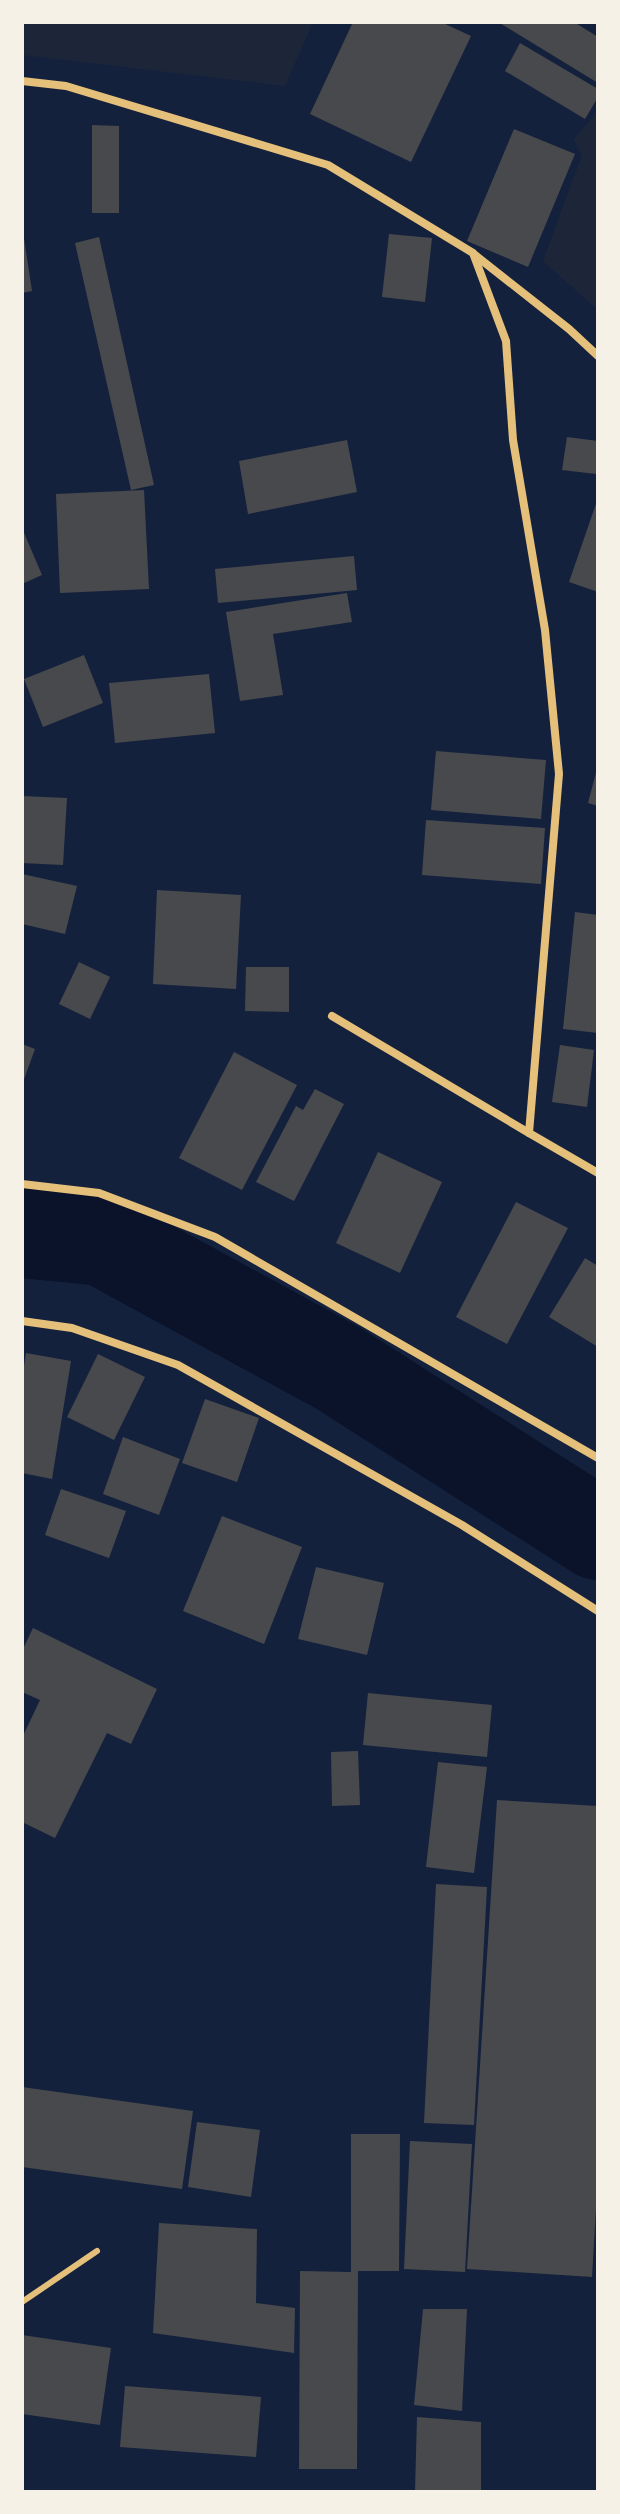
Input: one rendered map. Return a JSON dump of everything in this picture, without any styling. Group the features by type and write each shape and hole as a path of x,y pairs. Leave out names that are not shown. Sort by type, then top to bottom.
{"street":[{"path":"22,81 66,86 328,165 473,253 598,356"},
{"path":"473,253 506,341 513,440 545,630 559,774 529,1133"},
{"path":"332,1016 598,1173"},
{"path":"22,1184 99,1193 215,1237 598,1458"},
{"path":"22,1321 72,1328 178,1365 462,1525 598,1611"}],"lane":[{"path":"22,2302 97,2251"}],"shaded area":[{"path":"22,22 313,22 285,86 22,55"},
{"path":"598,110 598,310 543,261 582,155 574,140"}],"building":[{"path":"353,22 441,22 471,36 411,162 310,114"},
{"path":"498,22 574,22 598,37 598,83"},
{"path":"520,43 598,89 598,97 585,119 505,71"},
{"path":"92,125 119,126 119,213 92,213"},
{"path":"514,129 575,154 528,267 467,241"},
{"path":"22,225 32,291 22,293"},
{"path":"389,234 432,238 425,302 382,297"},
{"path":"99,237 154,485 131,490 75,243"},
{"path":"567,437 598,441 596,474 562,470"},
{"path":"347,440 357,492 248,514 239,461"},
{"path":"144,490 149,589 60,593 56,494"},
{"path":"598,498 598,592 569,582"},
{"path":"22,528 42,575 22,584"},
{"path":"354,556 357,590 218,603 215,569"},
{"path":"347,593 352,622 273,634 283,695 240,701 226,612"},
{"path":"84,655 103,703 43,727 24,679"},
{"path":"209,674 215,733 115,743 109,683"},
{"path":"436,751 546,760 541,819 431,810"},
{"path":"598,769 598,806 588,803"},
{"path":"22,796 67,798 63,865 22,863"},
{"path":"426,820 545,828 541,884 422,875"},
{"path":"22,874 77,886 65,934 22,924"},
{"path":"157,890 241,895 236,989 153,984"},
{"path":"575,912 598,915 598,1033 563,1029"},
{"path":"79,962 110,977 90,1019 59,1004"},
{"path":"246,967 289,967 289,1012 245,1011"},
{"path":"22,1044 35,1049 22,1085"},
{"path":"560,1045 594,1050 587,1107 552,1102"},
{"path":"234,1052 297,1085 242,1190 179,1158"},
{"path":"315,1089 344,1104 294,1201 256,1182 296,1106 303,1110"},
{"path":"378,1152 442,1182 400,1273 336,1243"},
{"path":"516,1202 568,1228 507,1344 456,1317"},
{"path":"585,1258 598,1266 598,1347 549,1317"},
{"path":"26,1353 71,1361 52,1479 22,1473 22,1379"},
{"path":"98,1354 145,1377 114,1440 67,1417"},
{"path":"205,1399 259,1418 237,1482 182,1463"},
{"path":"123,1437 180,1459 159,1515 103,1494"},
{"path":"61,1489 126,1511 109,1558 45,1535"},
{"path":"222,1516 302,1547 264,1644 183,1611"},
{"path":"316,1567 384,1583 367,1655 298,1639"},
{"path":"33,1628 157,1689 131,1744 107,1733 55,1838 22,1822 22,1738 40,1700 22,1692 22,1651"},
{"path":"368,1693 492,1705 487,1757 363,1745"},
{"path":"358,1751 360,1805 332,1806 331,1752"},
{"path":"438,1762 487,1767 474,1873 426,1867"},
{"path":"497,1800 598,1806 598,2173 592,2277 467,2269"},
{"path":"436,1884 487,1887 474,2125 424,2123"},
{"path":"22,2087 193,2111 182,2189 22,2167"},
{"path":"197,2122 260,2130 251,2197 188,2187"},
{"path":"351,2134 400,2134 399,2271 358,2271 357,2469 299,2469 300,2271 351,2272"},
{"path":"410,2141 472,2144 465,2272 404,2269"},
{"path":"159,2223 257,2229 256,2303 295,2308 294,2353 153,2333"},
{"path":"423,2309 467,2309 462,2411 414,2405"},
{"path":"22,2335 111,2348 100,2425 22,2414"},
{"path":"125,2386 261,2397 256,2457 120,2447"},
{"path":"417,2417 481,2422 481,2492 415,2492"}],"waterway":[{"path":"22,1232 103,1240 338,1368 598,1534"}]}
